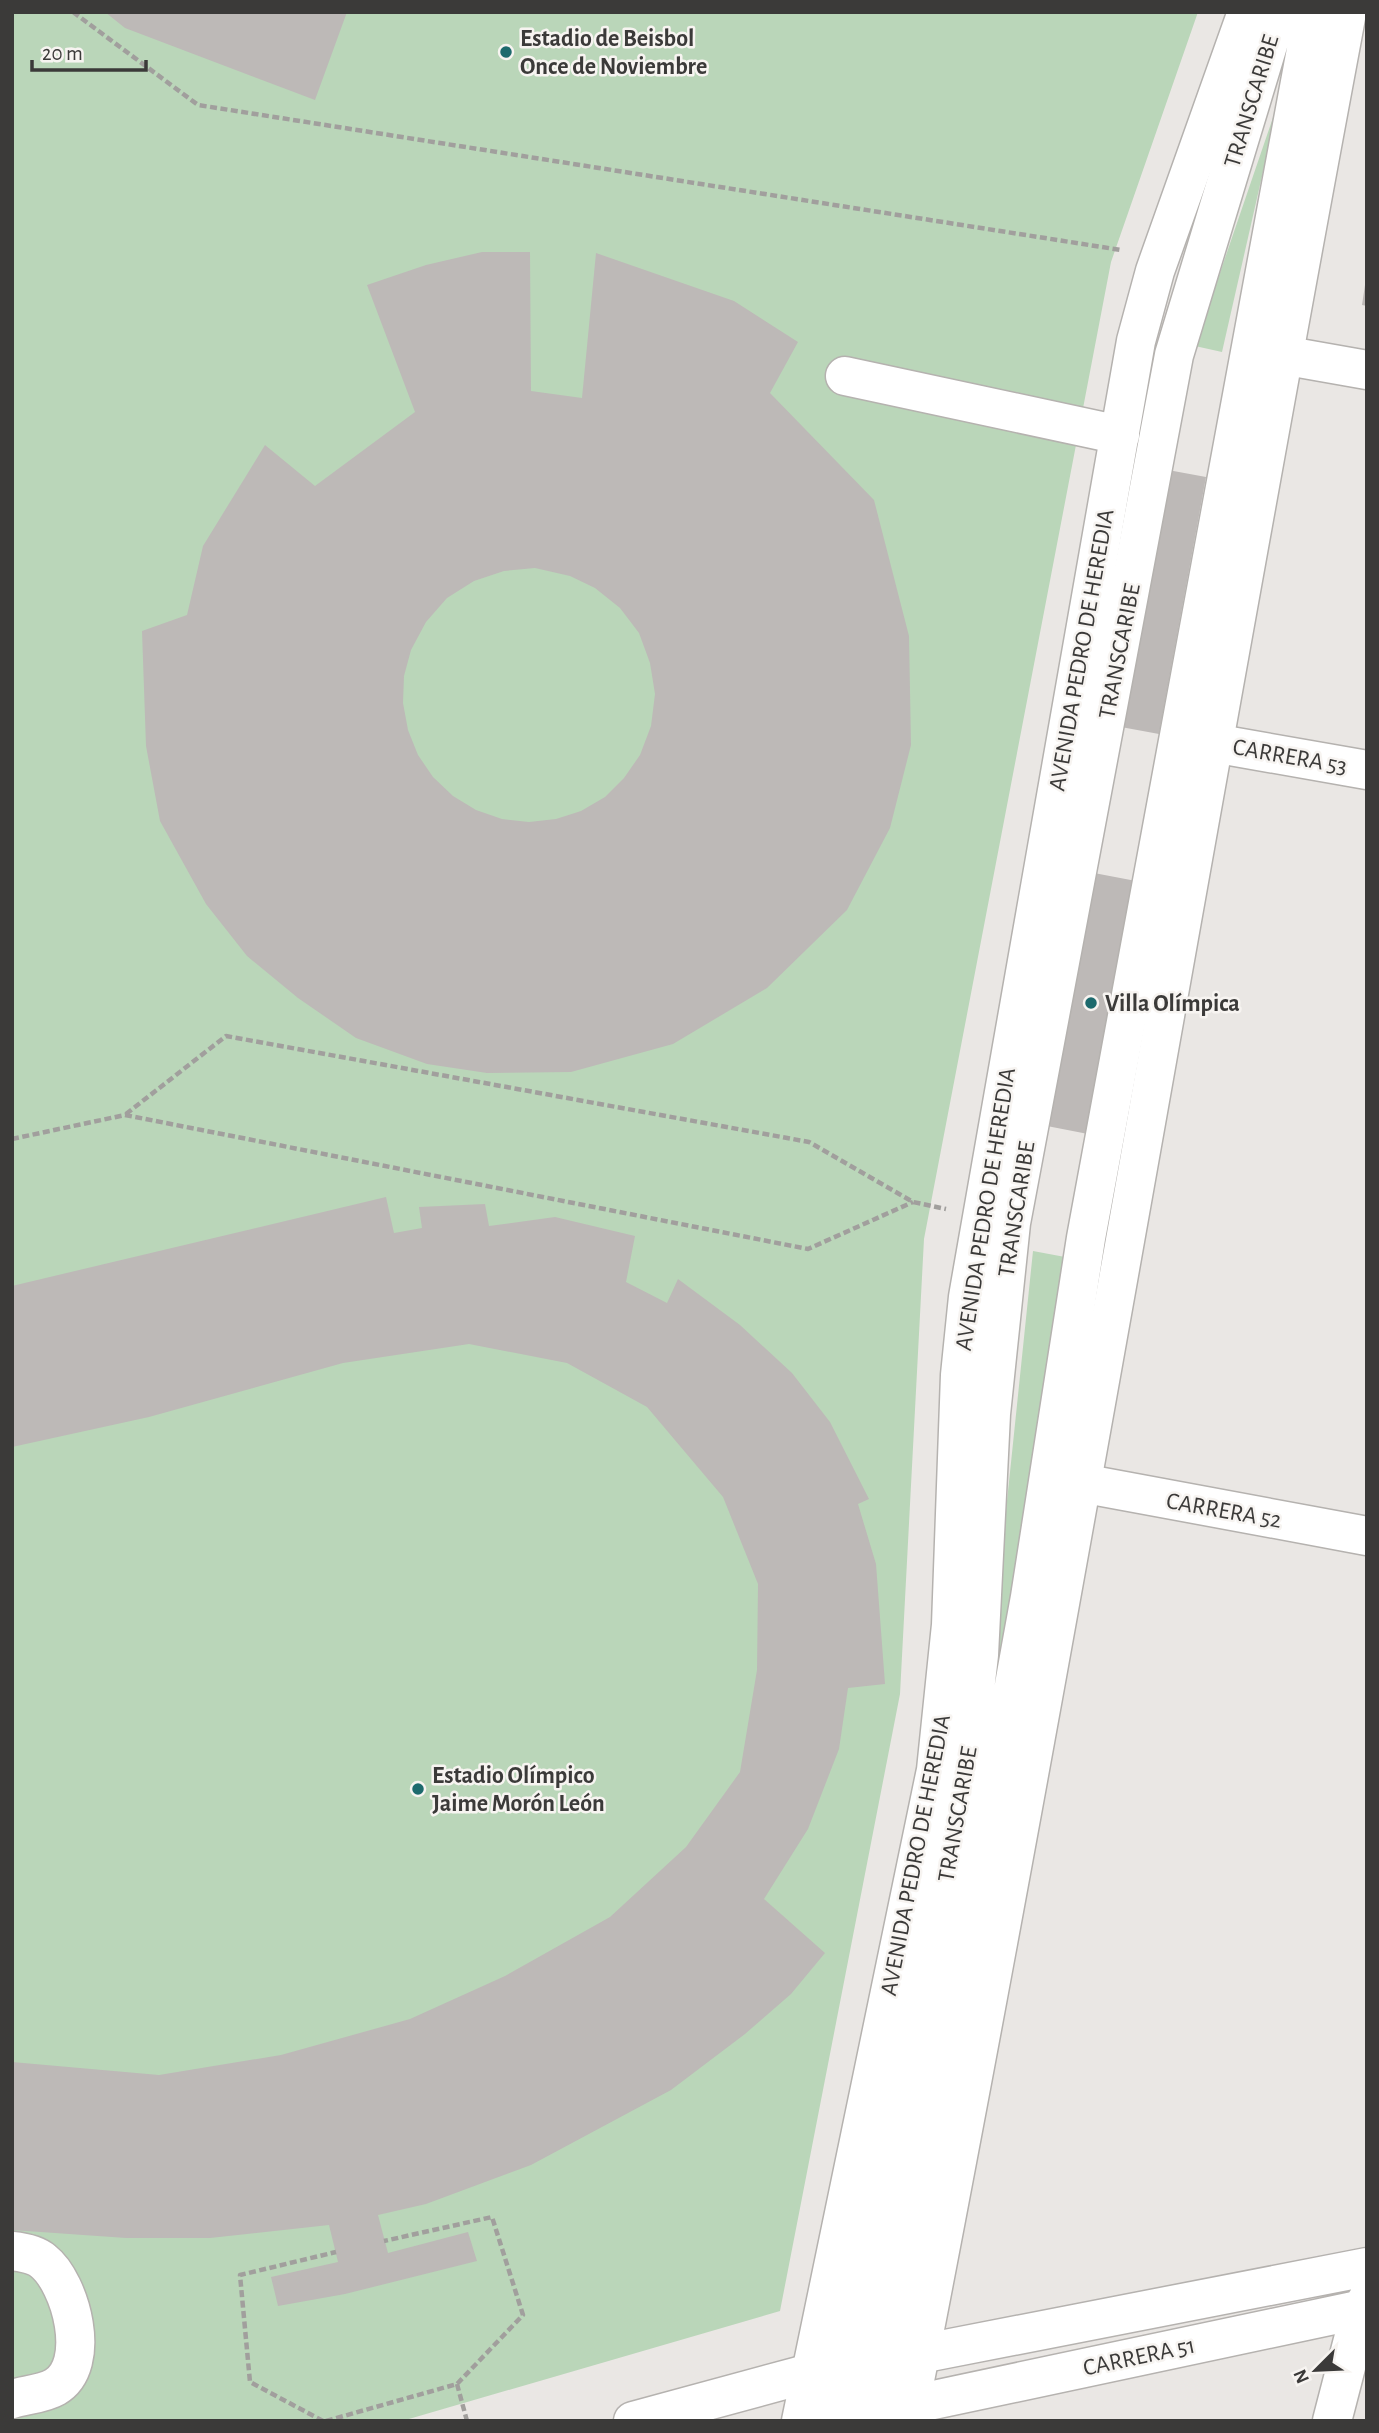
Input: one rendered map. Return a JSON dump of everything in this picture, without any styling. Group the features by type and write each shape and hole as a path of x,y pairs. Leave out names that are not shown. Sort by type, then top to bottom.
{"main road":[{"name":"AVENIDA PEDRO DE HEREDIA","path":"801,2421 936,1770 951,1625 960,1375 968,1297 1120,435 1145,303 1247,12"},
{"name":"TRANSCARIBE","path":"839,2421 933,1950 971,1734 979,1655 991,1414 1011,1223 1174,355 1278,12"},
{"name":"TRANSCARIBE","path":"874,2421 943,2072 1030,1597 1087,1228 1313,12"},
{"path":"909,2413 975,2078 1282,355 1347,12"},
{"path":"1282,355 1367,370"},
{"path":"845,376 1120,435"},
{"name":"CARRERA 53","path":"1213,743 1367,770"},
{"name":"CARRERA 52","path":"1081,1483 1367,1536"},
{"path":"12,2251 41,2259 56,2274 73,2321 76,2346 71,2371 55,2387 12,2399"},
{"name":"CARRERA 51","path":"920,2354 1367,2267"},
{"path":"1332,2421 1365,2306"},
{"name":"CARRERA 51","path":"909,2413 1365,2306"},
{"path":"633,2421 810,2373"}],"path":[{"path":"73,12 198,105 1132,251"},
{"path":"12,1139 125,1115 808,1249 913,1202 809,1142 226,1036 125,1115"},
{"path":"336,2252 240,2275 250,2382 325,2421 457,2384 523,2315 492,2217 384,2241"},
{"path":"457,2384 467,2421"}],"green space":[{"path":"12,12 1198,12 1111,262 924,1239 900,1694 780,2311 402,2421 12,2421"},
{"path":"1280,97 1222,352 1195,346"},
{"path":"1033,1251 1065,1257 971,1847"}],"building":[{"path":"105,12 347,12 315,100 125,28"},
{"path":"482,252 530,252 531,391 582,398 596,253 734,301 798,342 770,393 874,500 909,636 911,745 890,828 847,910 767,988 673,1044 571,1072 487,1073 427,1064 356,1038 298,998 247,956 206,904 160,821 146,746 142,631 187,615 203,546 265,445 315,486 415,412 367,285 426,265","holes":["535,568 570,576 595,588 620,608 639,633 650,663 655,694 651,726 640,755 624,778 605,797 581,811 556,819 529,822 502,819 476,810 453,796 433,777 418,755 408,730 403,703 404,676 411,650 426,622 447,598 474,581 504,571"]},
{"path":"1367,285 1367,306 1362,305"},
{"path":"1168,470 1206,477 1159,734 1121,727"},
{"name":"Villa Olímpica","path":"1094,873 1136,881 1088,1134 1047,1126"},
{"path":"386,1197 394,1233 422,1228 419,1207 485,1204 489,1226 555,1217 635,1236 626,1282 667,1303 678,1279 740,1325 792,1373 830,1422 869,1499 858,1504 876,1564 885,1684 848,1688 839,1749 808,1829 764,1899 825,1953 791,1994 745,2034 671,2090 531,2165 426,2204 378,2215 388,2253 468,2232 477,2261 345,2294 278,2306 271,2277 338,2262 329,2225 210,2238 126,2238 12,2230 12,2062 159,2075 281,2055 410,2019 505,1976 610,1917 686,1847 740,1772 757,1670 758,1584 723,1497 647,1407 567,1363 469,1344 343,1363 149,1417 12,1447 12,1286"}],"place":[{"name":"Estadio de Beisbol Once de Noviembre","path":"506,52"},
{"name":"Villa Olímpica","path":"1091,1003"},
{"name":"Estadio Olímpico Jaime Morón León","path":"418,1789"}]}
